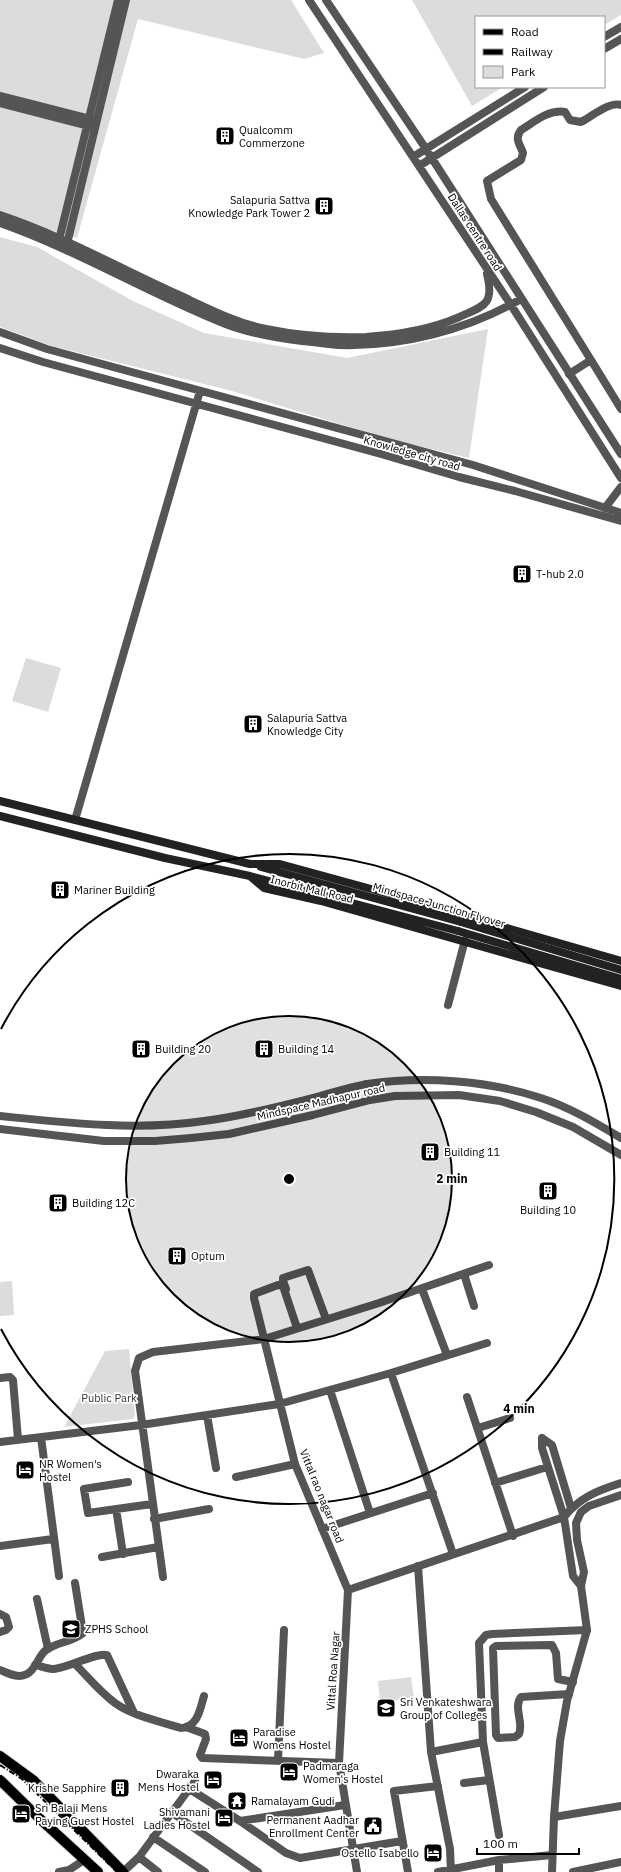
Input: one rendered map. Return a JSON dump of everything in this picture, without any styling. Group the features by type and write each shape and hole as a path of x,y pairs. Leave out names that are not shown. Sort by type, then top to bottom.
{"main road":[{"name":"Inorbit Mall Road","path":"0,801 250,864 280,864 621,961"},
{"name":"Inorbit Mall Road","path":"0,816 165,858 250,876 264,888 321,901 465,940 621,986"},
{"name":"Mindspace Junction Flyover","path":"250,864 461,922 621,970"},
{"name":"Mindspace Junction Flyover","path":"250,876 458,931 621,979"},
{"path":"523,958 530,935"},
{"path":"0,1756 33,1780 123,1872"},
{"path":"0,1780 38,1818 98,1872"}],"street":[{"path":"115,29 118,0"},
{"path":"65,250 64,240 92,123 115,29 126,0"},
{"name":"Dallas centre road","path":"309,0 510,305 621,478"},
{"name":"Dallas centre road","path":"326,0 432,158 621,454"},
{"path":"605,36 621,27"},
{"path":"605,48 621,39"},
{"path":"413,157 523,88"},
{"path":"419,166 542,88"},
{"path":"0,96 92,123"},
{"path":"0,103 92,123"},
{"path":"621,105 617,104 610,106 581,122 570,120 565,112 551,112 521,130 517,135 517,140 523,154 521,160 488,181 491,199 621,409"},
{"path":"0,215 64,240 171,292 223,315 266,329 318,336 351,337 384,335 419,330 448,322 481,307 489,299 490,288 486,269"},
{"path":"0,223 65,250 224,324 261,335 338,345 377,344 408,340 455,327 510,305 521,299"},
{"path":"57,247 64,240"},
{"name":"Knowledge city road","path":"0,332 47,349 473,464 621,513"},
{"name":"Knowledge city road","path":"0,348 459,477 515,490 621,521"},
{"path":"569,374 591,360"},
{"path":"75,820 198,404 200,391"},
{"path":"605,508 621,487"},
{"path":"448,1005 465,940"},
{"name":"Mindspace Madhapur road","path":"0,1116 85,1125 119,1126 201,1122 281,1106 366,1084 428,1079 479,1084 540,1098 594,1122 621,1138"},
{"name":"Mindspace Madhapur road","path":"366,1084 370,1100"},
{"name":"Mindspace Madhapur road","path":"0,1129 104,1141 155,1141 229,1134 313,1115 370,1100 395,1096 459,1094 500,1101 536,1112 573,1127 621,1155"},
{"path":"15,1130 17,1118"},
{"path":"163,1577 141,1425 135,1371 140,1358 153,1352 264,1339 422,1289 489,1265"},
{"path":"299,1328 282,1280 306,1269 308,1270 326,1319"},
{"path":"464,1274 474,1306"},
{"name":"Vittal rao nagar road","path":"299,1328 283,1286 278,1285 254,1294 279,1404 295,1464 348,1590"},
{"path":"422,1289 447,1355"},
{"path":"0,1442 141,1425 279,1404 391,1373 487,1343"},
{"path":"391,1373 453,1554"},
{"path":"0,1378 10,1377 13,1380 18,1439"},
{"path":"330,1390 370,1513"},
{"path":"467,1397 513,1536"},
{"path":"207,1415 216,1468"},
{"path":"478,1428 510,1418"},
{"path":"41,1437 59,1576"},
{"path":"571,1508 552,1445 542,1438 542,1448 547,1467 564,1517 573,1576 581,1586"},
{"path":"236,1477 295,1464"},
{"path":"495,1483 547,1467"},
{"path":"128,1482 84,1489 87,1512 152,1504"},
{"path":"348,1590 453,1554 513,1536 564,1517 571,1508 588,1496 621,1483"},
{"path":"322,1529 433,1493"},
{"path":"552,1872 554,1817 560,1741 569,1694 587,1630 581,1586 584,1572 577,1540 576,1523 581,1512 589,1506 621,1496"},
{"path":"154,1519 209,1509"},
{"path":"117,1515 122,1554"},
{"path":"0,1546 53,1539"},
{"path":"102,1557 158,1547"},
{"path":"418,1566 431,1752 450,1849 451,1871"},
{"path":"0,1670 20,1676 27,1674 42,1654 48,1649 83,1633 75,1584"},
{"name":"Vittal Roa Nagar","path":"348,1590 338,1763 357,1872"},
{"path":"37,1599 48,1649"},
{"path":"0,1614 6,1617 9,1627 0,1632"},
{"path":"278,1760 284,1630"},
{"path":"499,1835 483,1742 479,1643 486,1635 492,1634 587,1630"},
{"path":"558,1695 561,1681 558,1679 556,1653 552,1645 496,1646 493,1648 496,1735 498,1738 515,1737 519,1734 518,1704 522,1697 558,1695 569,1694"},
{"path":"35,1665 52,1669 75,1664 99,1655 107,1655 134,1713"},
{"path":"75,1664 105,1696 116,1704 134,1713 181,1728 186,1727 205,1734 206,1739 200,1754 202,1758 338,1763"},
{"path":"561,1681 573,1682"},
{"path":"186,1727 197,1719 204,1696"},
{"path":"431,1752 483,1742"},
{"path":"464,1783 490,1780"},
{"path":"123,1872 139,1857 194,1781"},
{"path":"408,1872 394,1791 438,1786"},
{"path":"188,1788 240,1821 286,1853 300,1858 402,1841"},
{"path":"240,1821 345,1805"},
{"path":"554,1817 621,1806"},
{"path":"171,1812 258,1872"},
{"path":"153,1837 205,1872"},
{"path":"438,1872 451,1871 499,1860 552,1855"},
{"path":"139,1857 158,1872"},
{"path":"59,1872 69,1870 84,1860"},
{"path":"499,1860 500,1872"},
{"path":"573,1872 621,1862"}],"green space":[{"path":"0,0 291,0 324,53 304,59 138,19 77,238 0,215"},
{"path":"412,0 621,0 621,15 605,24 605,16 475,16 475,88 501,88 472,106"},
{"path":"0,237 37,247 133,301 204,333 347,358 488,329 469,458 389,439 232,391 52,346 0,327"},
{"path":"26,658 61,668 48,712 12,701"},
{"path":"12,1281 14,1315 0,1316 0,1282"},
{"name":"Public Park","path":"129,1349 135,1415 133,1419 64,1427 105,1351"},
{"path":"411,1677 414,1698 380,1702 378,1681"}],"railway":[{"path":"0,1765 22,1779 117,1872"}],"place":[{"name":"Qualcomm Commerzone","path":"225,136"},
{"name":"Salapuria Sattva Knowledge Park Tower 2","path":"324,206"},
{"name":"T-hub 2.0","path":"522,574"},
{"name":"Salapuria Sattva Knowledge City","path":"253,724"},
{"name":"Mariner Building","path":"60,890"},
{"name":"Building 20","path":"141,1049"},
{"name":"Building 14","path":"264,1049"},
{"name":"Building 11","path":"430,1152"},
{"name":"Building 10","path":"548,1191"},
{"name":"Building 12C","path":"58,1203"},
{"name":"Optum","path":"177,1256"},
{"name":"NR Women's Hostel","path":"25,1470"},
{"name":"ZPHS School","path":"71,1629"},
{"name":"Sri Venkateshwara Group of Colleges","path":"386,1708"},
{"name":"Paradise Womens Hostel","path":"239,1738"},
{"name":"Padmaraga Women's Hostel","path":"289,1772"},
{"name":"Dwaraka Mens Hostel","path":"213,1780"},
{"name":"Krishe Sapphire","path":"120,1788"},
{"name":"Ramalayam Gudi","path":"237,1801"},
{"name":"Sri Balaji Mens Paying Guest Hostel","path":"21,1814"},
{"name":"Shivamani Ladies Hostel","path":"224,1818"},
{"name":"Permanent Aadhar Enrollment Center","path":"373,1826"},
{"name":"Ostello Isabello","path":"433,1853"}]}
